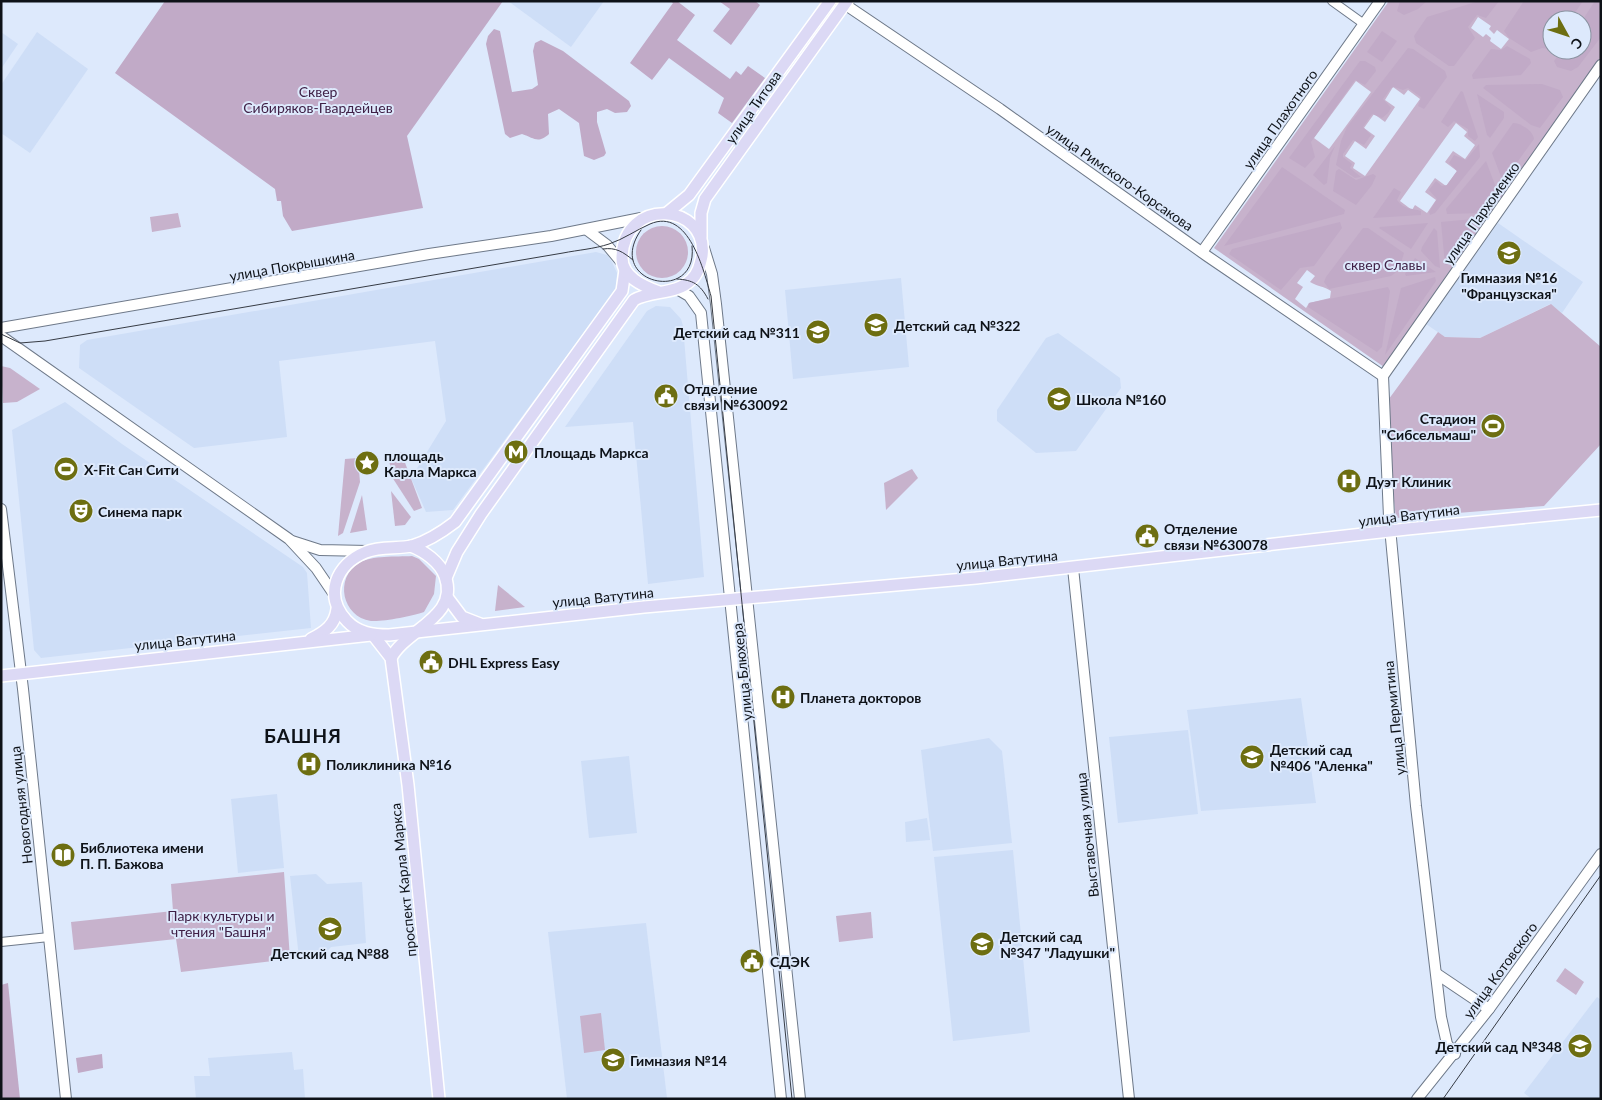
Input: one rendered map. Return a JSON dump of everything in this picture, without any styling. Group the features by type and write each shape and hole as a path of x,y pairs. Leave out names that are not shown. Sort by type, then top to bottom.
{"main road":[{"name":"улица Титова","path":"667,213 689,195 830,1"},
{"name":"улица Титова","path":"702,241 701,213 705,199 844,2"},
{"path":"446,578 457,552 481,514 634,300 645,294 677,289 692,280 697,272 702,241 685,219 667,213 641,218 626,237 622,291 455,522 441,533 411,546 368,551 354,558 339,574 333,593 337,609 350,624 373,635 391,658 396,648 435,618 447,597"},
{"path":"624,266 644,287 659,292"},
{"name":"улица Ватутина","path":"415,633 748,597 1073,568 1601,510"},
{"path":"411,546 428,554 443,570 446,578 447,597 462,618 486,626"},
{"path":"304,642 327,630 333,624 337,609"},
{"path":"373,635 415,633"},
{"name":"улица Ватутина","path":"1,676 373,635"},
{"name":"проспект Карла Маркса","path":"391,658 409,792 439,1099"}],"street":[{"path":"1332,1 1364,24"},
{"name":"улица Плахотного","path":"1202,252 1380,1"},
{"name":"улица Римского-Корсакова","path":"844,2 1383,376"},
{"name":"улица Пархоменко","path":"1383,376 1601,65"},
{"name":"улица Покрышкина","path":"1,328 429,254 587,230 641,218"},
{"path":"587,230 607,244 624,266"},
{"name":"улица Блюхера","path":"702,241 712,274 716,304 800,1099"},
{"name":"улица Блюхера","path":"677,289 689,296 701,313 781,1099"},
{"path":"1,336 289,539 316,568 333,593"},
{"name":"улица Пермитина","path":"1383,376 1391,532 1416,806 1441,1017 1447,1044 1455,1054"},
{"name":"Новогодняя улица","path":"1,509 21,673 66,1099"},
{"path":"289,539 320,550 368,551"},
{"name":"Выставочная улица","path":"1073,568 1128,1099"},
{"name":"улица Котовского","path":"1417,1099 1455,1054 1489,1009 1601,854"},
{"path":"1,942 49,938"},
{"path":"1437,974 1489,1009"}],"shaded area":[{"path":"508,1 604,1 571,47"},
{"path":"1,32 18,44 1,69"},
{"path":"37,32 88,69 30,153 1,133 1,85"},
{"name":"Гимназия №16 \"Французская\"","path":"1498,223 1583,282 1562,313 1550,304 1480,338 1445,337 1426,324"},
{"path":"596,252 607,255 612,262 617,273 616,289 453,510 426,512 411,478 446,421 435,341 279,361 287,437 194,448 79,368 80,345 87,340"},
{"path":"901,278 909,367 793,379 785,290"},
{"path":"656,306 670,307 681,319 683,326 704,577 648,584 633,422 565,427 647,311"},
{"name":"Школа №160","path":"1058,333 1120,378 1121,388 1076,451 1036,453 997,421 997,410 1046,338"},
{"path":"65,402 122,444 303,567 307,573 311,628 41,658 34,650 12,430"},
{"name":"Детский сад №406 \"Аленка\"","path":"1301,698 1316,803 1201,811 1187,710"},
{"path":"1188,730 1198,814 1118,823 1109,737"},
{"path":"989,738 1002,751 1012,843 933,851 921,750"},
{"path":"629,756 637,833 589,838 581,761"},
{"path":"277,794 284,868 238,873 231,799"},
{"path":"927,818 930,840 906,842 905,822"},
{"name":"Детский сад №347 \"Ладушки\"","path":"1013,850 1030,1032 953,1041 934,857"},
{"name":"Детский сад №88","path":"316,874 327,884 362,882 366,943 331,947 322,956 299,958 290,876"},
{"path":"646,923 667,1098 567,1099 548,932"},
{"name":"Детский сад №348","path":"1597,997 1601,1000 1601,1099 1532,1099 1524,1093"},
{"path":"292,1052 294,1070 303,1069 305,1099 196,1099 194,1076 210,1076 208,1058"}],"green space":[{"name":"Сквер Сибиряков-Гвардейцев","path":"165,1 503,1 407,136 423,208 292,231 283,216 281,201 277,201 275,189 115,73"},
{"path":"670,1 677,1 695,15 677,40 730,79 736,71 741,75 748,66 765,78 732,123 718,113 724,98 669,58 652,80 630,63 673,3"},
{"path":"719,1 755,1 760,5 731,45 713,31 730,9"},
{"name":"сквер Славы","path":"1389,1 1601,1 1601,58 1384,367 1214,248","holes":["1478,17 1491,26 1489,29 1494,34 1497,30 1509,39 1501,49 1490,41 1491,38 1486,34 1483,37 1471,28","1356,81 1371,92 1329,149 1314,138","1393,87 1404,95 1408,90 1420,99 1365,176 1353,168 1355,163 1345,156 1355,141 1366,149 1375,136 1364,128 1374,114 1385,122 1395,107 1385,100","1456,123 1467,132 1464,136 1475,145 1465,159 1453,151 1445,162 1457,171 1446,186 1435,178 1425,192 1436,200 1427,213 1415,205 1412,210 1400,201","1307,270 1315,276 1310,282 1331,291 1330,298 1309,303 1306,308 1295,299 1303,287 1297,283"]},
{"path":"1400,1 1427,1 1418,9 1404,15 1397,11"},
{"path":"1479,1 1499,1 1486,18 1477,15 1468,27 1475,38 1454,66 1449,66 1416,43 1414,36 1427,17"},
{"path":"1524,1 1583,1 1577,10 1542,10 1542,48 1531,52 1509,38 1504,31"},
{"path":"1595,1 1601,1 1601,37 1592,49 1592,10 1589,10"},
{"path":"494,29 500,31 512,92 532,89 538,85 533,51 535,43 541,40 563,51 629,101 631,106 627,112 615,113 607,109 597,112 597,122 606,153 604,156 594,160 584,156 579,123 559,109 548,114 549,134 542,139 522,134 510,138 505,134 486,44 488,36"},
{"path":"1382,31 1397,41 1382,62 1367,52"},
{"path":"1507,46 1530,59 1531,63 1521,75 1473,79 1472,75 1491,49 1501,50"},
{"path":"1408,48 1413,49 1445,71 1447,77 1424,109 1418,106 1421,97 1408,88 1403,90 1391,88 1383,99 1391,108 1388,113 1382,118 1372,114 1363,127 1371,135 1364,145 1353,140 1343,154 1343,157 1352,164 1350,168 1361,177 1355,178 1336,165 1341,141 1347,127"},
{"path":"1583,60 1578,67 1571,71 1557,67 1554,61"},
{"path":"1360,61 1365,61 1375,67 1376,71 1365,85 1355,80 1311,142 1315,157 1305,168 1289,158"},
{"path":"1542,84 1560,90 1563,97 1540,128 1531,125 1483,88 1486,85"},
{"path":"1461,91 1463,92 1478,137 1475,141 1468,136 1468,129 1454,121 1448,127 1441,122"},
{"path":"1477,94 1504,112 1504,118 1490,138 1487,135"},
{"path":"1513,123 1520,124 1526,128 1534,139 1503,182 1492,153"},
{"path":"1479,144 1480,157 1435,213 1430,215 1429,212 1437,199 1429,190 1436,181 1442,186 1447,185 1457,171 1449,163 1454,155 1466,160"},
{"path":"1335,146 1330,158 1327,183 1324,185 1313,175"},
{"path":"1486,161 1498,193 1483,213 1447,214 1446,209"},
{"path":"1282,167 1345,210 1344,214 1224,246"},
{"path":"1339,169 1356,180 1373,174 1376,176 1372,185 1356,205 1333,191 1336,171"},
{"path":"1394,188 1401,192 1397,200 1400,203 1405,207 1421,211 1421,215 1373,218"},
{"path":"178,213 181,227 152,232 150,217"},
{"path":"1473,219 1476,221 1475,227 1448,265 1445,265 1441,222"},
{"path":"1340,222 1342,228 1314,266 1300,268 1281,290 1229,254 1232,249"},
{"path":"1428,223 1411,249 1379,228 1380,227"},
{"path":"662,226 672,228 680,234 686,242 688,252 686,262 680,270 672,276 662,278 652,276 644,270 638,262 636,252 638,242 644,234 652,228"},
{"path":"1363,228 1368,228 1404,253 1399,270 1391,276 1329,289 1324,282 1326,277"},
{"path":"1434,228 1437,231 1440,268 1435,266 1421,251"},
{"path":"1415,258 1436,272 1406,276 1405,274"},
{"path":"1435,277 1436,281 1385,355 1401,288"},
{"path":"1388,287 1390,291 1382,347 1377,352 1308,307 1309,303"},
{"name":"Стадион \"Сибсельмаш\"","path":"1551,304 1601,347 1601,444 1544,506 1396,518 1383,407 1438,332 1445,337 1480,338"},
{"path":"1,366 10,368 40,389 17,402 3,403"},
{"path":"401,452 422,508 414,511 392,477 388,454"},
{"path":"358,458 360,482 343,533 338,536 345,459"},
{"path":"912,469 918,478 886,510 884,483"},
{"path":"391,491 411,517 405,525 395,526"},
{"path":"362,495 367,530 350,533"},
{"path":"412,556 419,559 436,576 434,594 424,612 398,618 371,621 361,618 353,612 348,605 344,587 346,578 351,570 364,560"},
{"path":"498,585 525,607 495,611"},
{"name":"Парк культуры и чтения \"Башня\"","path":"284,872 290,959 181,972 176,939 74,950 71,922 173,911 171,884"},
{"path":"871,912 873,938 839,942 836,916"},
{"path":"1565,968 1584,982 1576,995 1556,981"},
{"path":"8,983 20,1099 1,1099 1,985"},
{"path":"601,1013 605,1050 584,1053 580,1016"},
{"path":"102,1054 103,1068 78,1073 76,1058"}],"tram line":[{"path":"1,334 20,343 45,341 598,247 620,240 650,224 664,221 675,225 685,233 699,258 711,296 792,1099"},
{"path":"641,230 633,249 634,264 642,274 655,280 669,281 682,276 690,264 692,246"},
{"path":"603,249 619,251 633,260"},
{"path":"677,279 687,280 696,284 708,299"},
{"path":"1443,1099 1601,875"}],"place":[{"name":"Гимназия №16 \"Французская\"","path":"1509,253"},
{"name":"Детский сад №322","path":"876,325"},
{"name":"Детский сад №311","path":"818,332"},
{"name":"Отделение связи №630092","path":"666,396"},
{"name":"Школа №160","path":"1059,399"},
{"name":"Стадион \"Сибсельмаш\"","path":"1493,426"},
{"name":"Площадь Маркса","path":"516,452"},
{"name":"площадь Карла Маркса","path":"367,463"},
{"name":"X-Fit Сан Сити","path":"66,469"},
{"name":"Дуэт Клиник","path":"1349,481"},
{"name":"Синема парк","path":"81,511"},
{"name":"Отделение связи №630078","path":"1147,536"},
{"name":"DHL Express Easy","path":"431,662"},
{"name":"Планета докторов","path":"783,697"},
{"name":"Детский сад №406 \"Аленка\"","path":"1252,757"},
{"name":"Поликлиника №16","path":"309,764"},
{"name":"Библиотека имени П. П. Бажова","path":"63,855"},
{"name":"Детский сад №88","path":"330,929"},
{"name":"Детский сад №347 \"Ладушки\"","path":"982,944"},
{"name":"СДЭК","path":"752,961"},
{"name":"Детский сад №348","path":"1580,1046"},
{"name":"Гимназия №14","path":"613,1060"}],"district":[{"name":"БАШНЯ","path":"303,735"}]}
